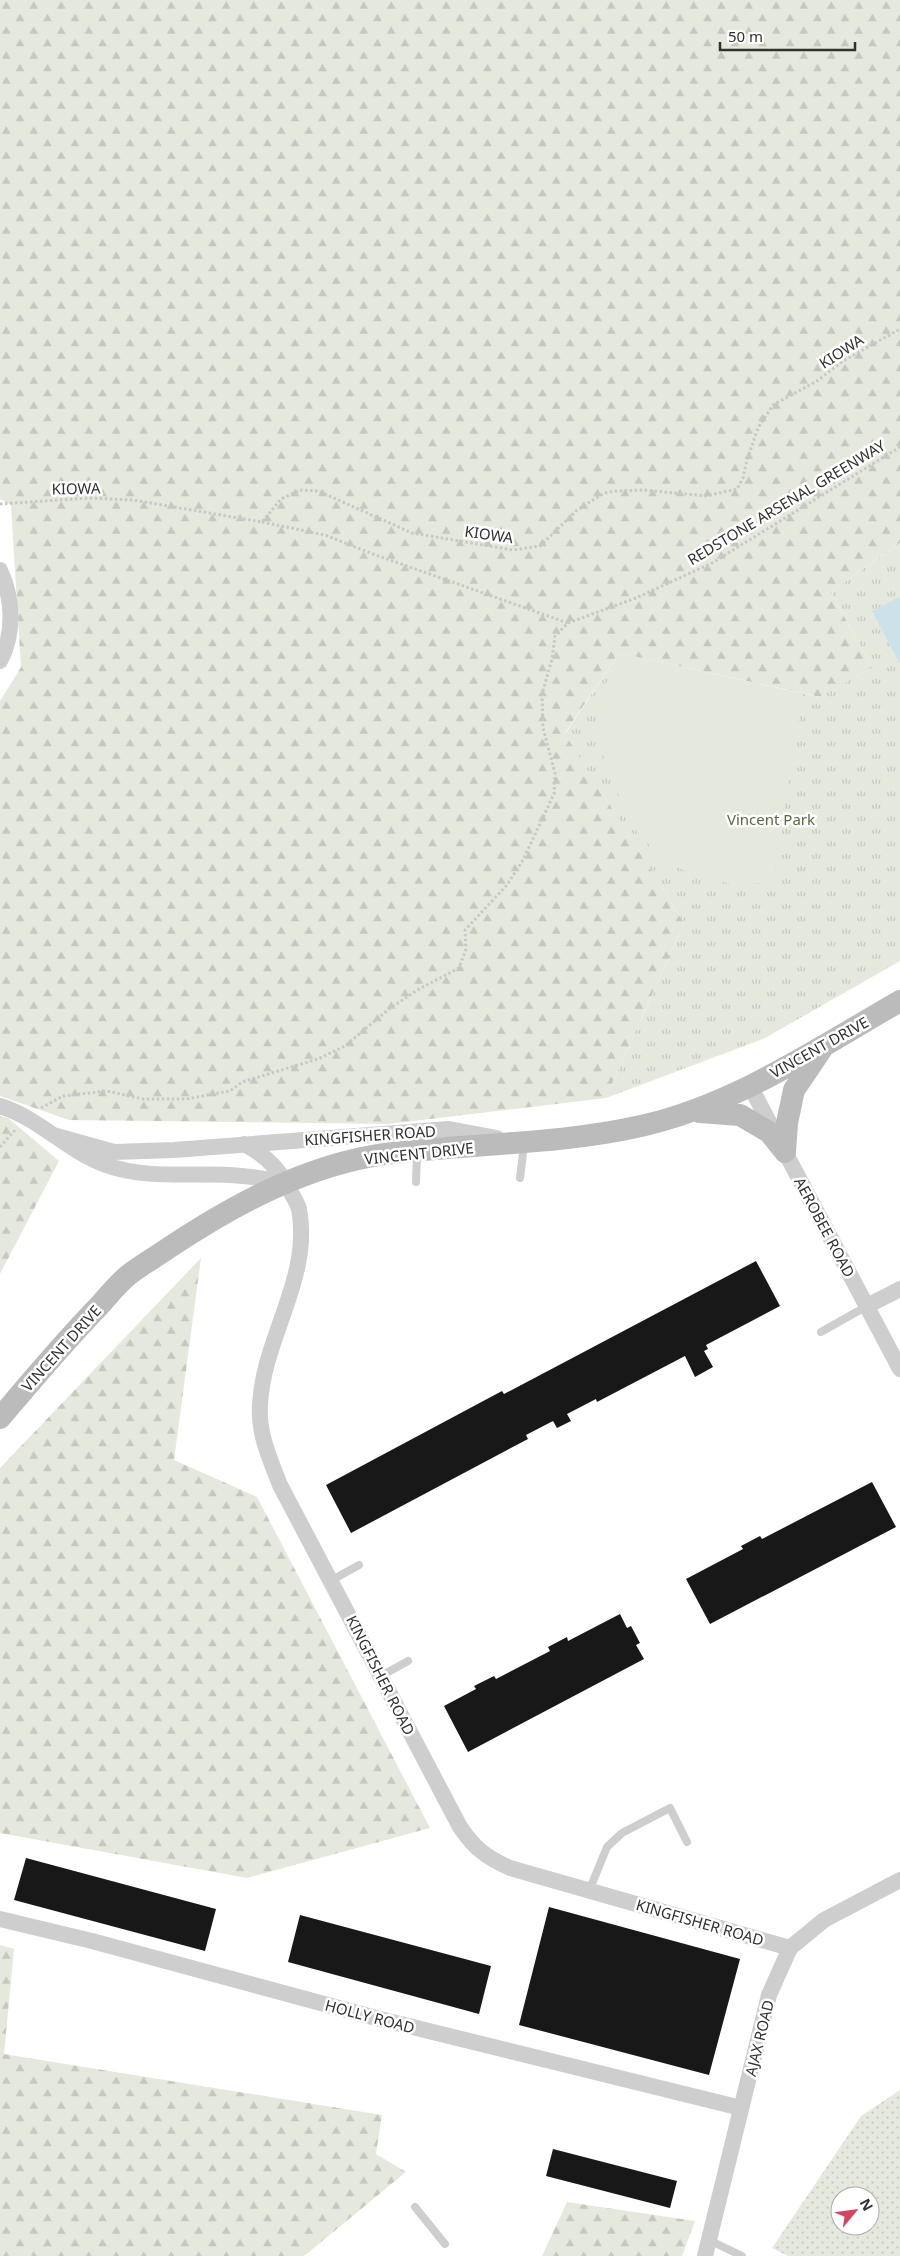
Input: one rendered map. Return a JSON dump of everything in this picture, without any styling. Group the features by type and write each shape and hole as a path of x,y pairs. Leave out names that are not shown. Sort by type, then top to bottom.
{"street":[{"path":"0,570 11,601 10,627 4,654 0,661"},
{"name":"VINCENT DRIVE","path":"0,1418 64,1342 130,1274 242,1202 287,1183 347,1162 385,1154 525,1143 586,1136 642,1126 692,1112 727,1098 750,1086 900,1001"},
{"path":"785,1152 787,1123 794,1090 826,1044"},
{"name":"AEROBEE ROAD","path":"750,1086 900,1368"},
{"name":"KINGFISHER ROAD","path":"0,1106 17,1111 82,1154 106,1165 132,1172 249,1176 287,1183"},
{"path":"692,1112 740,1115 769,1132 785,1152"},
{"name":"KINGFISHER ROAD","path":"53,1135 114,1152 174,1150 449,1130 525,1143"},
{"name":"KINGFISHER ROAD","path":"244,1144 258,1151 273,1164 287,1183 298,1208 300,1256 265,1374 260,1406 263,1443 280,1485 332,1580 460,1827 471,1843 486,1856 510,1868 790,1948"},
{"path":"867,1306 900,1289"},
{"name":"AJAX ROAD","path":"707,2248 769,1995 790,1948 824,1920 900,1880"},
{"name":"HOLLY ROAD","path":"0,1919 376,2018 741,2108"}],"lane":[{"path":"520,1178 525,1143"},
{"path":"416,1182 417,1152"},
{"path":"821,1332 867,1306"},
{"path":"332,1580 359,1565"},
{"path":"381,1676 408,1661"},
{"path":"589,1891 607,1847 622,1834 670,1808 687,1842"},
{"path":"415,2207 444,2244"},
{"path":"707,2248 742,2256"}],"path":[{"name":"KIOWA","path":"0,504 88,498 132,500 262,522 281,499 300,490 318,491 412,533 513,550 540,546 576,511 604,494 616,491 645,490 706,496 737,489 744,478 747,460 758,428 773,405 817,381 843,361 900,329"},
{"name":"REDSTONE ARSENAL GREENWAY","path":"568,624 636,598 712,563 900,447"},
{"path":"0,1147 27,1117 63,1096 107,1091 143,1099 186,1099 230,1090 242,1082 318,1058 345,1046 404,999 459,968 466,949 465,930 507,884 523,860 554,794 555,774 543,728 542,694 552,659 555,636 568,624 373,554 326,535 262,522"}],"green space":[{"path":"0,0 900,0 900,543 831,592 872,668 820,697 619,653 565,733 684,923 606,1098 388,1124 69,1120 0,1096 0,701 21,667 11,505 0,499"},
{"name":"Vincent Park","path":"900,543 900,961 765,1038 606,1098 684,923 565,734 619,653 819,697 872,668 831,592"},
{"path":"619,653 803,694 773,882 737,885 698,877 662,860 629,822 593,730 603,691"},
{"path":"0,1116 8,1118 59,1161 0,1274"},
{"path":"201,1258 174,1460 257,1497 430,1828 247,1878 0,1833 0,1468"},
{"path":"0,1945 14,1949 4,2054 382,2115 376,2154 406,2172 304,2256 0,2256"},
{"path":"900,2090 900,2256 788,2256 772,2248 861,2116"},
{"path":"567,2202 695,2221 682,2256 542,2256"}],"water":[{"path":"899,597 900,600 900,664 872,611"}],"building":[{"path":"756,1261 780,1306 706,1345 708,1349 704,1351 713,1367 695,1377 685,1356 597,1402 596,1399 567,1414 571,1421 557,1428 553,1421 526,1435 528,1439 351,1533 326,1485 502,1391 504,1394"},
{"path":"872,1482 896,1527 710,1624 686,1579 743,1549 741,1546 760,1536 762,1539"},
{"path":"620,1614 627,1628 631,1626 640,1643 636,1645 644,1659 468,1752 444,1706 476,1689 474,1686 494,1676 496,1679 550,1651 548,1647 567,1637 568,1641"},
{"path":"26,1858 216,1909 205,1951 14,1900"},
{"path":"549,1907 740,1959 709,2075 519,2025"},
{"path":"300,1915 491,1966 479,2014 288,1962"},
{"path":"553,2149 677,2181 670,2208 546,2176"}]}
